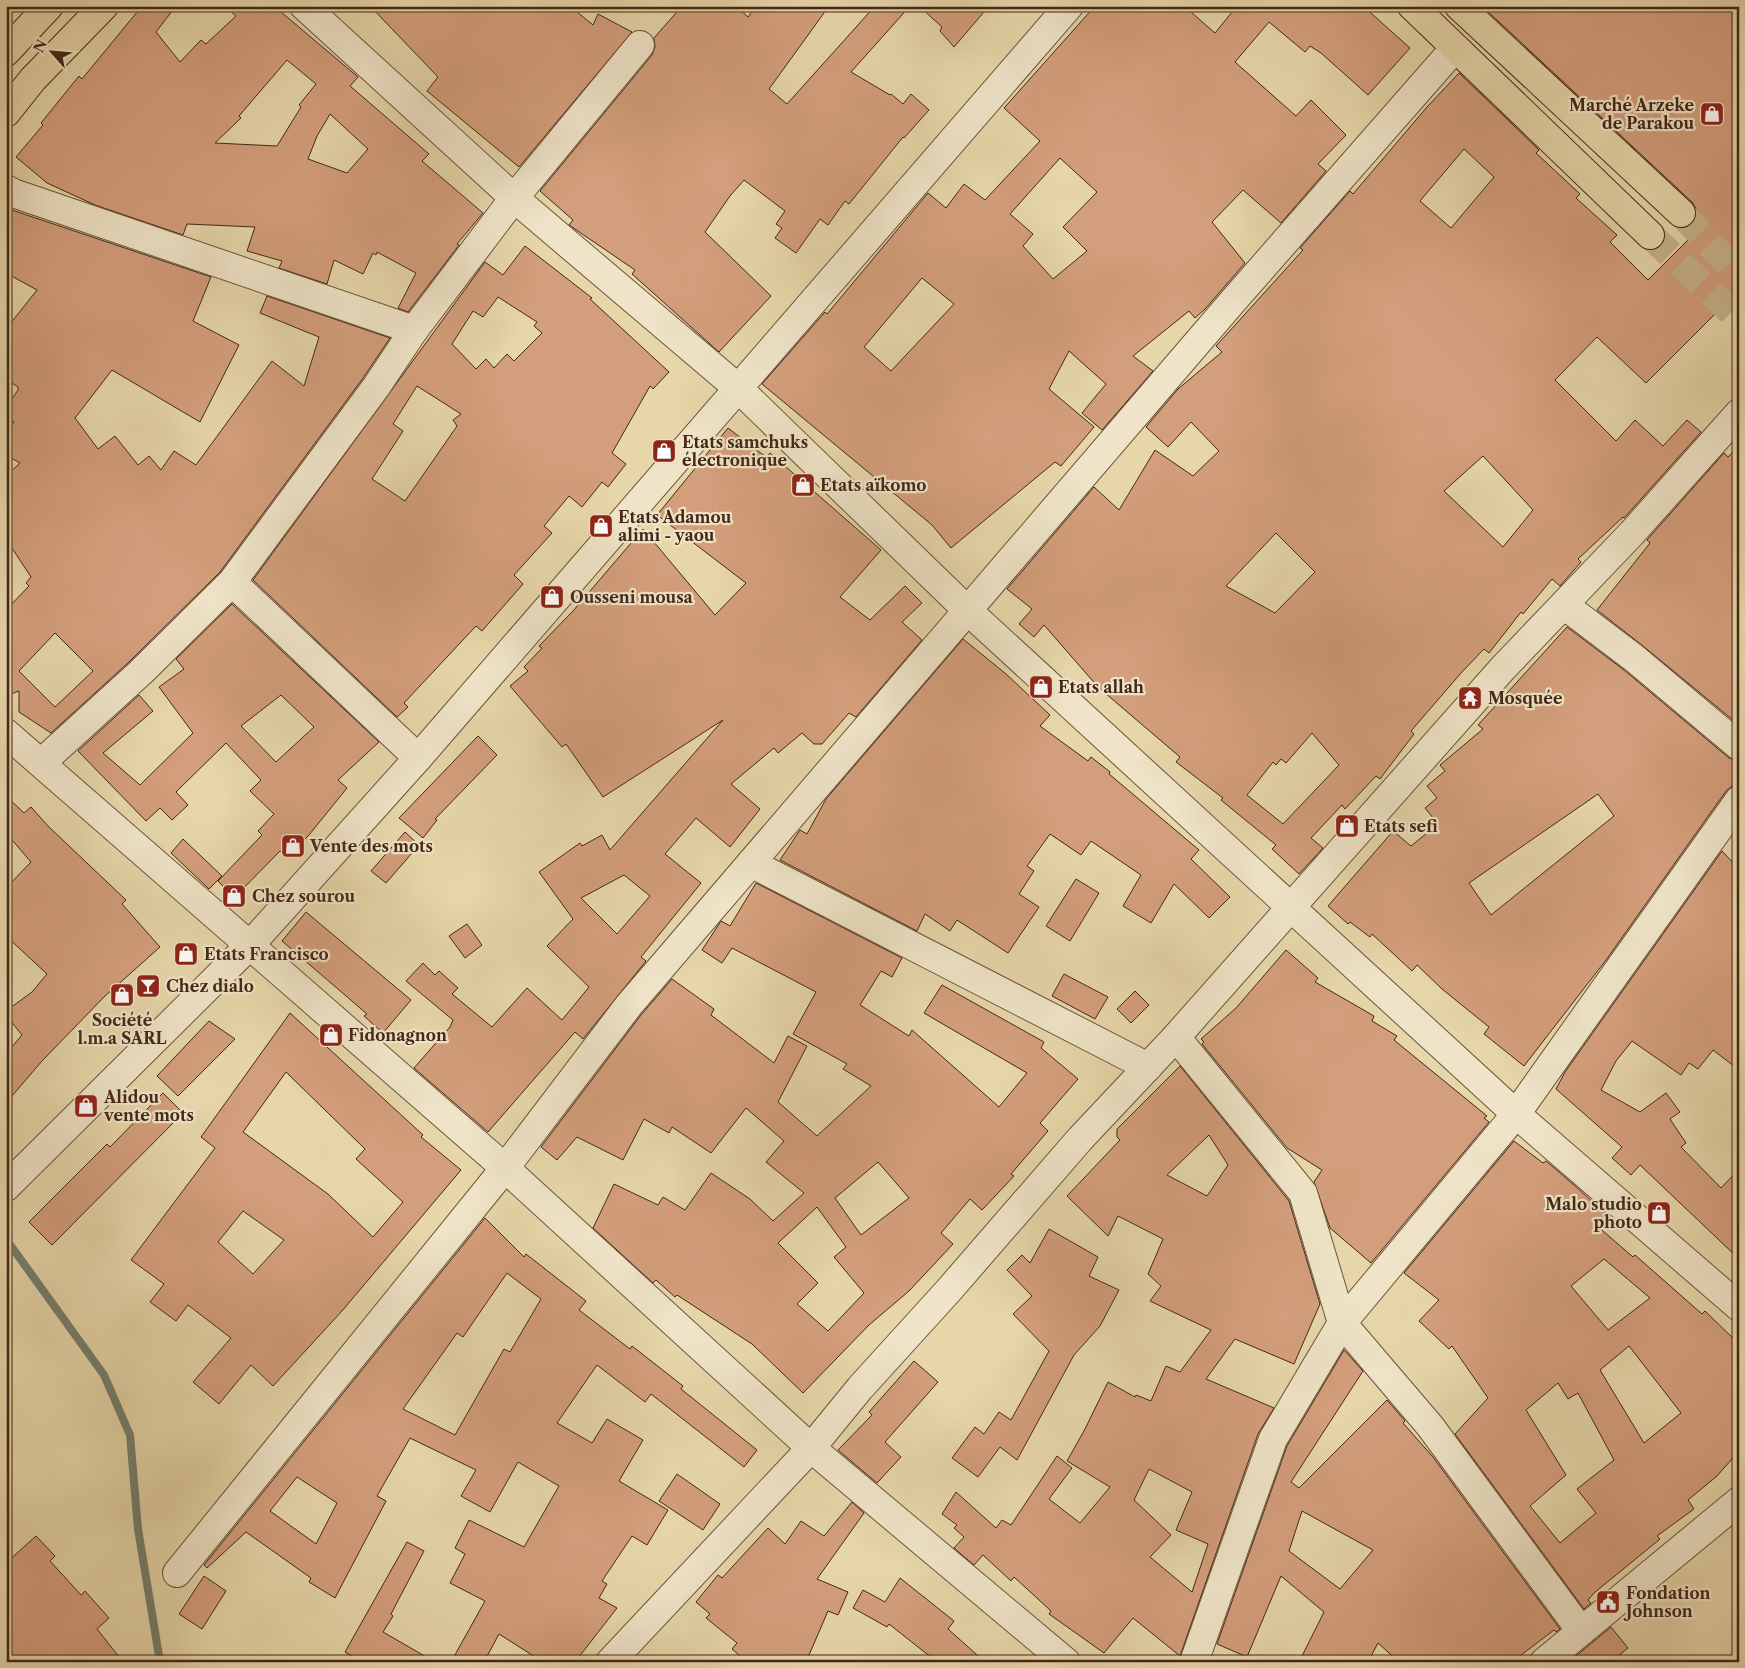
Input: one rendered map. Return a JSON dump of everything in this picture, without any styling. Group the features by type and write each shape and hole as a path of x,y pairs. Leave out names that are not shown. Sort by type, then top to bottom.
{"main road":[{"path":"6,52 49,6"},
{"path":"6,113 34,79 104,6"},
{"path":"1412,6 1650,235"},
{"path":"1459,6 1681,213"}],"street":[{"path":"304,6 514,198 739,389 968,610 1516,1114 1739,1307"},
{"path":"6,1187 251,944 418,758 1069,6"},
{"path":"42,763 141,672 232,582 376,387 414,330 514,198 640,45"},
{"path":"177,1573 506,1168 629,1004 1233,301 1455,48"},
{"path":"6,189 414,330"},
{"path":"610,1662 811,1448 860,1388 949,1290 1080,1139 1176,1038 1290,906 1497,675 1632,533 1739,414"},
{"path":"232,582 418,758"},
{"path":"1564,605 1634,658 1739,746"},
{"path":"6,733 251,944 506,1168 811,1448 1066,1662"},
{"path":"1194,1662 1273,1439 1342,1323 1516,1114 1734,819"},
{"path":"751,863 1148,1067"},
{"path":"1176,1038 1303,1194 1342,1323 1430,1426 1581,1631"},
{"path":"1544,1662 1739,1501"}],"building":[{"path":"142,6 176,6 156,32 180,62 201,40 206,44 236,16 224,6 274,6 358,77 350,86 429,154 422,161 483,213 457,244 459,245 408,312 398,308 416,273 377,252 376,255 373,253 363,274 334,260 327,284 279,268 282,261 247,251 255,227 187,224 183,235 95,205 47,183 16,157 43,125 41,123 79,76 82,79","holes":["287,60 316,84 299,105 301,107 277,146 215,143 241,118 239,116","330,114 368,149 347,173 308,159 317,136"]},
{"path":"370,6 570,6 593,25 598,14 632,32 519,167 427,91 438,77"},
{"path":"682,6 736,6 748,17 756,6 829,6 769,89 787,104 875,6 910,6 851,72 891,94 903,104 911,94 929,110 903,137 849,204 845,201 828,225 820,219 796,253 775,238 782,228 776,224 785,211 744,180 730,196 705,232 771,296 719,352 632,274 635,270 569,225 573,220 540,191 652,55 655,47 654,38"},
{"path":"919,6 989,6 954,47 940,31 942,27"},
{"path":"1095,6 1184,6 1215,33 1237,6 1363,6 1410,48 1368,95 1321,53 1310,46 1305,52 1269,22 1235,62 1296,116 1311,100 1346,135 1318,164 1326,171 1281,223 1243,190 1212,222 1245,263 1195,318 1189,311 1133,356 1153,371 1102,430 1082,413 1106,384 1069,351 1049,389 1094,427 1061,466 1055,462 951,548 932,525 762,384 825,312 827,314 928,193 946,208 964,184 985,200 1040,141 1004,108","holes":["1060,158 1097,192 1063,227 1087,251 1053,279 1023,246 1033,234 1010,214","922,278 954,304 891,371 864,347"]},
{"path":"1482,6 1739,6 1739,290 1646,383 1597,337 1555,380 1616,441 1635,420 1663,446 1687,420 1701,432 1624,518 1578,559 1581,562 1560,586 1552,579 1523,614 1521,612 1489,653 1484,649 1461,673 1411,731 1414,734 1380,779 1376,776 1345,809 1342,805 1311,838 1323,848 1299,874 1272,849 1276,845 1221,800 1223,798 1176,762 1180,757 1098,687 1044,625 1034,637 1019,624 1032,609 1007,589 1094,487 1119,510 1155,450 1193,476 1219,451 1191,422 1168,447 1146,427 1178,389 1222,352 1216,346 1303,250 1300,248 1350,191 1353,194 1427,107 1459,73 1539,150 1536,153 1580,194 1576,198 1617,235 1610,242 1648,280 1703,225 1696,218 1696,209 1692,202","holes":["1464,149 1494,177 1451,228 1420,201","1483,456 1533,510 1503,547 1444,491","1276,533 1315,572 1275,613 1226,586","1312,733 1339,765 1283,824 1247,795 1273,762 1276,765 1281,759 1286,763"]},
{"path":"6,208 211,277 193,321 239,345 200,422 112,370 75,418 98,449 115,436 138,465 149,456 161,470 174,451 196,465 272,361 304,386 319,337 260,313 267,296 390,338 363,378 220,572 130,661 51,733 19,712 19,691 6,696 6,610 29,586 26,583 31,577 6,539 6,476 20,463 6,455 6,435 14,422 6,416 6,408 18,387 6,379 6,329 37,290 6,273","holes":["55,633 93,671 55,707 19,671"]},
{"path":"525,246 592,298 590,299 669,372 653,389 650,386 612,453 626,464 608,487 602,482 582,507 569,496 544,526 552,533 514,575 523,584 482,631 476,626 404,703 408,707 397,717 253,580 485,262 503,275","holes":["498,297 537,322 534,326 542,333 514,361 507,354 494,368 486,359 476,369 452,344 473,311 483,317","417,386 461,414 453,420 457,426 405,501 372,479 403,431 393,424"]},
{"path":"728,428 766,457 770,453 881,550 840,597 870,620 905,586 922,603 902,622 922,640 856,717 849,713 822,744 814,744 802,733 778,753 774,748 731,784 760,809 730,847 696,818 665,854 701,883 641,957 646,961 583,1039 575,1032 488,1132 414,1068 450,1027 453,1020 406,981 423,963 435,975 439,971 458,988 452,994 492,1027 527,988 562,1020 589,987 547,946 573,919 539,872 580,843 582,846 602,835 610,850 723,720 603,797 566,744 562,747 510,686 528,671 524,667 542,648 539,646 573,611 643,529 715,615 746,583 657,515","holes":["624,875 650,896 617,934 581,898"]},
{"path":"1739,446 1739,725 1597,610 1650,543 1647,540 1724,453 1728,457"},
{"path":"232,604 379,742 338,780 347,788 309,835 287,858 280,851 234,898 218,881 262,835 258,831 274,814 250,791 261,780 226,743 176,792 188,805 172,820 160,808 146,821 78,751 139,695 153,711 103,753 140,785 193,733 159,687 184,669 176,659","holes":["281,695 314,727 276,762 241,726"]},
{"path":"1567,627 1624,670 1729,758 1739,761 1739,785 1732,786 1726,791 1606,960 1524,1066 1484,1034 1489,1027 1442,989 1417,965 1412,971 1372,934 1370,937 1350,922 1348,924 1328,906 1393,831 1411,846 1438,824 1425,808 1437,798 1427,786 1445,771 1440,765 1483,729 1478,725","holes":["1598,794 1614,816 1491,915 1469,883"]},
{"path":"963,639 1006,674 1050,715 1040,726 1088,761 1091,757 1199,850 1191,859 1230,897 1209,918 1174,884 1151,923 1123,906 1141,875 1091,841 1081,855 1050,834 1027,866 1034,871 1019,894 1039,907 1008,953 957,920 950,931 925,914 917,931 780,860 800,830 807,834 826,799"},
{"path":"478,736 497,755 435,819 437,820 423,838 399,818"},
{"path":"6,796 24,813 31,807 49,827 126,900 122,904 160,947 104,997 42,1061 6,1103 6,1054 22,1035 6,1015 6,1011 32,992 47,974 6,936 6,888 31,862 6,833"},
{"path":"405,832 419,845 386,883 371,871"},
{"path":"183,839 222,876 209,889 171,853"},
{"path":"1722,851 1739,869 1739,1070 1713,1050 1698,1069 1689,1063 1681,1075 1632,1041 1616,1061 1601,1090 1640,1112 1666,1093 1680,1112 1670,1119 1686,1143 1681,1147 1721,1188 1739,1169 1739,1259 1640,1165 1631,1175 1612,1158 1622,1147 1556,1089 1565,1072"},
{"path":"1076,879 1099,893 1070,941 1046,926"},
{"path":"756,883 902,958 892,977 881,971 860,1005 909,1036 912,1030 999,1107 1027,1073 924,1013 942,985 1044,1042 1041,1048 1078,1079 1040,1123 1048,1131 1011,1174 1014,1176 982,1210 970,1199 941,1233 953,1244 909,1291 869,1325 803,1393 752,1344 677,1295 675,1297 656,1280 653,1283 593,1228 614,1184 658,1205 663,1197 685,1210 711,1173 750,1199 773,1221 804,1193 766,1162 784,1141 746,1108 711,1153 672,1127 669,1133 644,1119 623,1160 577,1137 557,1160 541,1147 641,1015 672,979 714,1009 711,1015 774,1063 788,1036 807,1046 778,1102 817,1136 871,1086 843,1069 847,1064 793,1034 816,992 732,948 722,963 702,950 721,921 730,926","holes":["878,1162 909,1198 861,1235 835,1198","817,1207 846,1247 834,1257 864,1293 828,1331 797,1304 818,1283 778,1243"]},
{"path":"306,912 411,1000 383,1033 364,1016 367,1014 282,941"},
{"path":"467,924 482,945 465,958 449,936"},
{"path":"1286,950 1318,978 1315,982 1374,1016 1372,1021 1397,1036 1394,1040 1487,1116 1484,1118 1489,1122 1371,1263 1330,1228 1314,1182 1322,1170 1287,1148 1202,1044 1204,1042 1201,1039 1236,1008"},
{"path":"1064,974 1108,997 1095,1019 1052,996"},
{"path":"1135,991 1149,1005 1131,1023 1117,1009"},
{"path":"290,1013 423,1135 421,1137 461,1170 342,1311 273,1386 251,1365 219,1404 193,1382 231,1338 188,1305 176,1321 150,1302 164,1284 131,1260 215,1148 201,1137","holes":["286,1072 365,1149 356,1159 403,1202 373,1237 328,1194 243,1132","243,1211 284,1240 253,1274 218,1242"]},
{"path":"209,1021 235,1039 178,1096 157,1076"},
{"path":"1180,1066 1289,1201 1320,1304 1294,1364 1235,1339 1206,1379 1274,1408 1258,1434 1180,1656 1133,1618 1104,1653 1049,1614 1051,1611 1014,1577 1011,1581 983,1555 974,1565 954,1548 964,1537 954,1528 957,1525 942,1514 956,1492 996,1528 1002,1520 1011,1525 1057,1456 1072,1468 1049,1499 1080,1523 1110,1487 1067,1461 1108,1382 1135,1397 1136,1395 1151,1401 1166,1366 1180,1372 1211,1330 1150,1301 1161,1286 1148,1274 1163,1239 1118,1216 1108,1236 1067,1196 1120,1140 1117,1137 1117,1129","holes":["1209,1135 1228,1165 1207,1196 1167,1175","1149,1469 1192,1492 1176,1530 1208,1544 1192,1592 1150,1557 1171,1535 1134,1500"]},
{"path":"163,1093 183,1113 52,1245 29,1222 107,1144 110,1147"},
{"path":"1514,1141 1543,1163 1546,1161 1574,1185 1606,1214 1596,1225 1633,1257 1635,1255 1702,1314 1705,1311 1739,1344 1739,1451 1717,1476 1688,1500 1694,1509 1657,1536 1660,1539 1594,1593 1588,1600 1591,1603 1584,1609 1455,1434 1488,1398 1452,1346 1449,1349 1419,1321 1439,1300 1404,1273","holes":["1604,1259 1650,1298 1608,1330 1571,1286","1629,1346 1681,1413 1644,1443 1600,1370","1558,1383 1568,1399 1578,1393 1614,1460 1577,1489 1596,1513 1560,1543 1530,1506 1566,1475 1526,1410"]},
{"path":"485,1218 524,1257 526,1254 586,1301 579,1310 630,1349 632,1346 683,1386 681,1389 757,1450 744,1467 651,1394 645,1402 597,1365 557,1423 592,1443 607,1419 643,1440 619,1481 668,1510 647,1545 632,1536 602,1581 607,1584 599,1598 617,1608 575,1662 543,1662 499,1634 484,1662 451,1662 485,1601 450,1583 465,1554 455,1548 469,1520 524,1547 559,1486 518,1462 490,1512 461,1496 476,1470 410,1438 377,1496 386,1501 335,1598 309,1582 311,1578 246,1532 207,1568 204,1565","holes":["507,1273 541,1299 510,1352 504,1349 455,1435 403,1409 457,1333 463,1337","297,1477 337,1503 316,1544 270,1511"]},
{"path":"1049,1229 1098,1257 1089,1276 1119,1290 1100,1326 1074,1355 1017,1460 1000,1447 978,1477 952,1458 975,1427 984,1434 999,1412 1011,1420 1049,1351 1013,1314 1032,1296 1007,1270 1022,1255 1030,1263"},
{"path":"1344,1350 1363,1371 1291,1482 1299,1488 1387,1400 1405,1421 1403,1423 1433,1457 1560,1629 1556,1632 1554,1630 1512,1662 1399,1662 1378,1643 1368,1662 1299,1662 1324,1612 1281,1576 1247,1657 1217,1644 1287,1446","holes":["1302,1511 1373,1550 1340,1589 1289,1551"]},
{"path":"914,1361 938,1382 885,1442 901,1457 877,1483 838,1450 872,1415 869,1412"},
{"path":"677,1474 720,1504 703,1530 659,1501"},
{"path":"852,1502 864,1513 817,1579 848,1592 838,1615 828,1611 806,1662 747,1662 732,1649 737,1643 706,1618 710,1614 696,1602 718,1575 722,1578 768,1528 785,1544 801,1521 824,1536"},
{"path":"36,1536 55,1556 50,1561 81,1595 85,1591 109,1618 97,1629 123,1662 6,1662 6,1563"},
{"path":"407,1542 424,1551 391,1614 393,1616 383,1632 435,1662 363,1662 345,1652"},
{"path":"204,1576 226,1591 202,1629 179,1614"},
{"path":"900,1578 954,1621 948,1629 985,1662 937,1662 889,1624 887,1627 853,1608 863,1590 885,1602"},
{"path":"1611,1627 1628,1648 1611,1662 1581,1662 1576,1656"}],"waterway":[{"path":"6,1239 104,1375 130,1435 138,1529 160,1662"}],"tunnel":[{"path":"1681,213 1739,275"},
{"path":"1650,235 1739,319"}],"place":[{"name":"Marché Arzeke de Parakou","path":"1712,114"},
{"name":"Etats samchuks électronique","path":"664,451"},
{"name":"Etats aïkomo","path":"803,485"},
{"name":"Etats Adamou alimi - yaou","path":"601,526"},
{"name":"Ousseni mousa","path":"552,597"},
{"name":"Etats allah","path":"1041,687"},
{"name":"Mosquée","path":"1470,698"},
{"name":"Etats sefi","path":"1347,826"},
{"name":"Vente des mots","path":"293,846"},
{"name":"Chez sourou","path":"234,896"},
{"name":"Etats Francisco","path":"186,954"},
{"name":"Chez dialo","path":"148,986"},
{"name":"Société l.m.a SARL","path":"122,995"},
{"name":"Fidonagnon","path":"331,1035"},
{"name":"Alidou vente mots","path":"86,1106"},
{"name":"Malo studio photo","path":"1659,1213"},
{"name":"Fondation Johnson","path":"1608,1602"}]}
